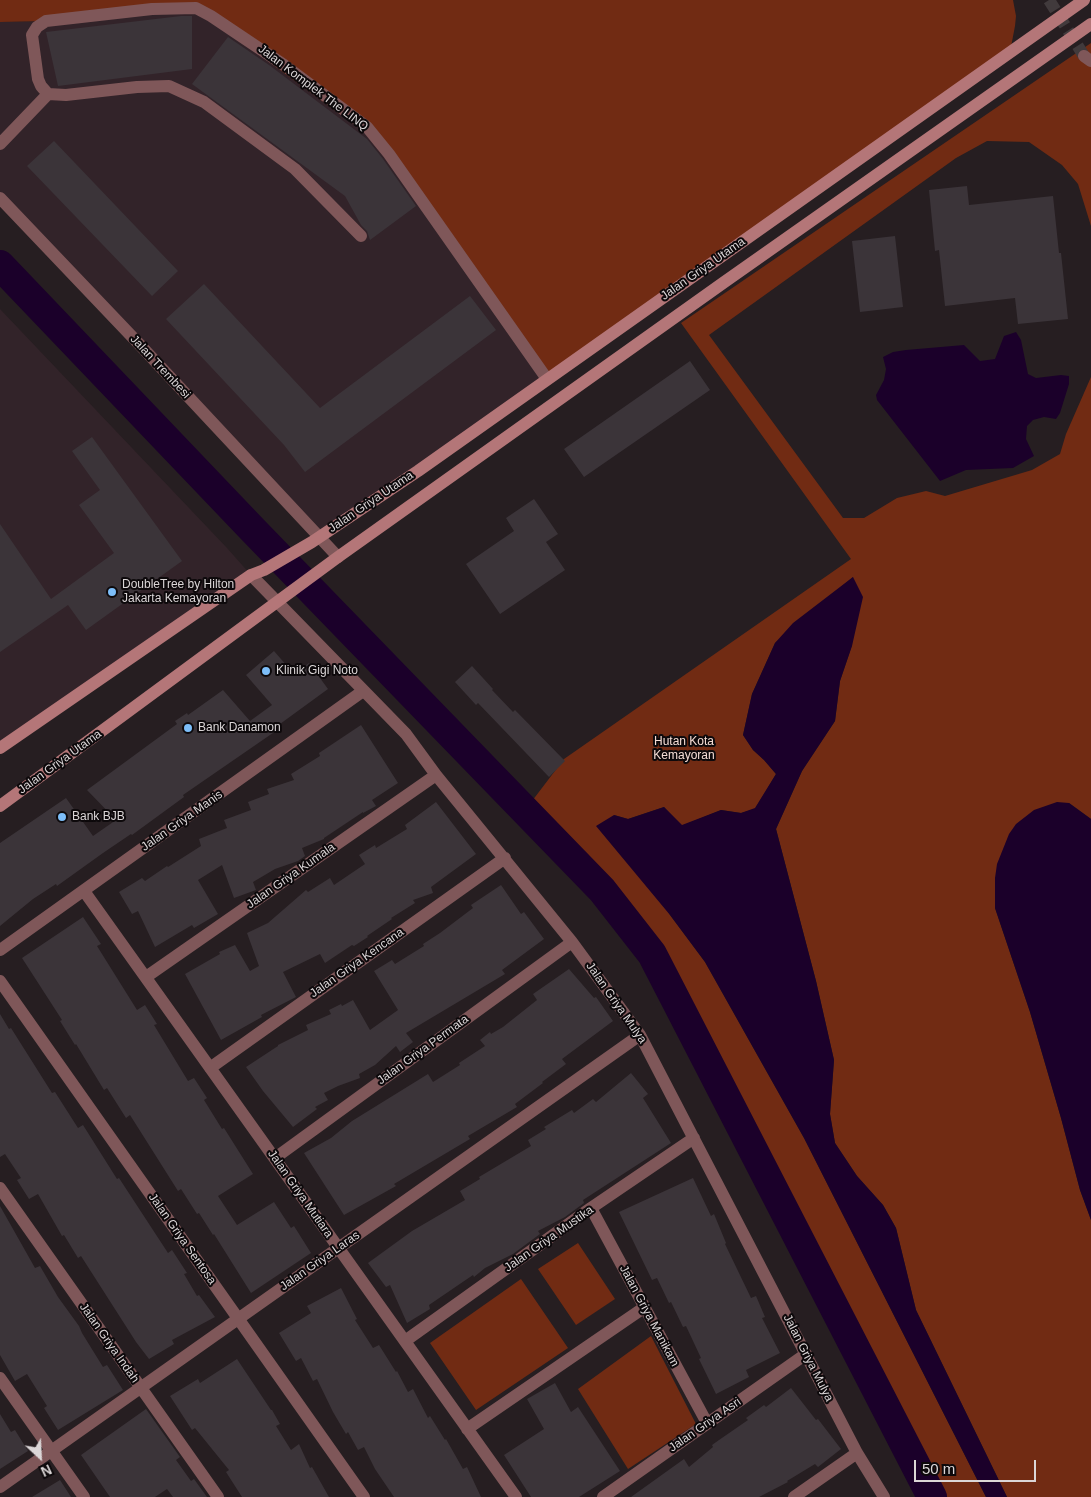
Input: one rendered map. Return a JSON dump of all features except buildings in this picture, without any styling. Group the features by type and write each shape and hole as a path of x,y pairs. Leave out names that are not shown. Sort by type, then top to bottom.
{"main road":[{"name":"Jalan Griya Utama","path":"0,748 251,575 264,570 316,539 418,471 1084,0"},
{"name":"Jalan Griya Utama","path":"0,806 336,559 1091,24"}],"street":[{"name":"Jalan Komplek The LINQ","path":"48,94 38,79 32,35 37,26 46,21 152,9 196,8 212,16 284,65 367,127 389,154 547,379"},
{"path":"0,144 48,94 66,95 137,87 169,86 204,102 295,169 361,236"},
{"name":"Jalan Trembesi","path":"0,198 316,539"},
{"name":"Jalan Griya Utama","path":"316,539 336,559"},
{"name":"Jalan Griya Mulya","path":"251,575 281,600 406,734 436,775 572,942 640,1035 857,1453 884,1497"},
{"name":"Jalan Griya Manis","path":"0,950 364,691"},
{"name":"Jalan Griya Kumala","path":"146,977 436,775"},
{"name":"Jalan Griya Kencana","path":"210,1068 505,858"},
{"name":"Jalan Griya Mutiara","path":"84,891 516,1497"},
{"name":"Jalan Griya Permata","path":"275,1158 572,942"},
{"name":"Jalan Griya Sentosa","path":"0,981 364,1497"},
{"name":"Jalan Griya Laras","path":"0,1487 640,1035"},
{"name":"Jalan Griya Mustika","path":"405,1342 591,1208 694,1138"},
{"name":"Jalan Griya Indah","path":"0,1188 218,1497"},
{"name":"Jalan Griya Manikam","path":"591,1208 707,1424"},
{"path":"467,1429 644,1307"},
{"name":"Jalan Griya Asri","path":"603,1497 806,1354"},
{"path":"0,1378 84,1497"},
{"path":"794,1497 857,1453"}],"shaded area":[{"path":"196,8 367,127 547,379 320,536 0,200 0,22 46,21"},
{"path":"0,309 251,575 0,748"},
{"path":"1016,332 1021,340 1028,374 1036,378 1069,376 1069,384 1060,413 1056,419 1044,417 1033,420 1027,426 1026,439 1034,456 1013,468 966,470 940,481 877,400 876,395 884,380 886,369 883,357 893,352 906,350 964,345 980,361 995,359 1004,336"},
{"path":"853,577 863,597 852,646 840,681 835,721 802,771 776,829 816,981 834,1060 830,1114 835,1143 857,1176 883,1205 896,1228 916,1310 1007,1497 986,1497 804,1138 705,962 670,915 596,826 614,815 628,819 664,807 682,825 721,810 741,813 755,808 776,774 753,750 743,735 752,694 775,643 793,623"},
{"path":"1057,802 1069,803 1091,819 1091,1220 1080,1190 1030,1012 995,908 997,864 1009,834 1016,824 1034,810"}],"green space":[{"path":"0,0 1013,0 1016,16 1010,52 547,379 383,146 196,8 46,21 0,22"},
{"name":"Hutan Kota Kemayoran","path":"1091,43 1091,226 1078,184 1062,165 1029,142 987,141 956,158 709,335 843,518 864,518 897,498 926,491 945,496 1032,470 1060,454 1066,434 1091,377 1091,819 1069,803 995,878 995,908 1030,1012 1080,1190 1091,1220 1091,1497 1007,1497 916,1310 896,1228 883,1205 857,1176 835,1143 830,1114 834,1060 816,981 776,829 802,771 835,721 840,681 852,645 853,577 775,643 752,694 743,735 753,750 776,774 755,809 741,813 721,810 682,826 664,807 628,819 614,815 670,915 705,962 804,1138 986,1497 944,1497 665,959 625,907 529,805 564,759 851,559 681,323"},
{"path":"578,1243 615,1299 576,1325 538,1269"},
{"path":"521,1279 568,1348 476,1410 430,1343"},
{"path":"651,1336 696,1424 628,1469 578,1389"}],"waterway":[{"path":"0,265 253,530 602,890 652,954 932,1497"}],"tunnel":[{"path":"1049,0 1084,56"}],"place":[{"name":"DoubleTree by Hilton Jakarta Kemayoran","path":"112,592"},
{"name":"Klinik Gigi Noto","path":"266,671"},
{"name":"Bank Danamon","path":"188,728"},
{"name":"Bank BJB","path":"62,817"}]}
